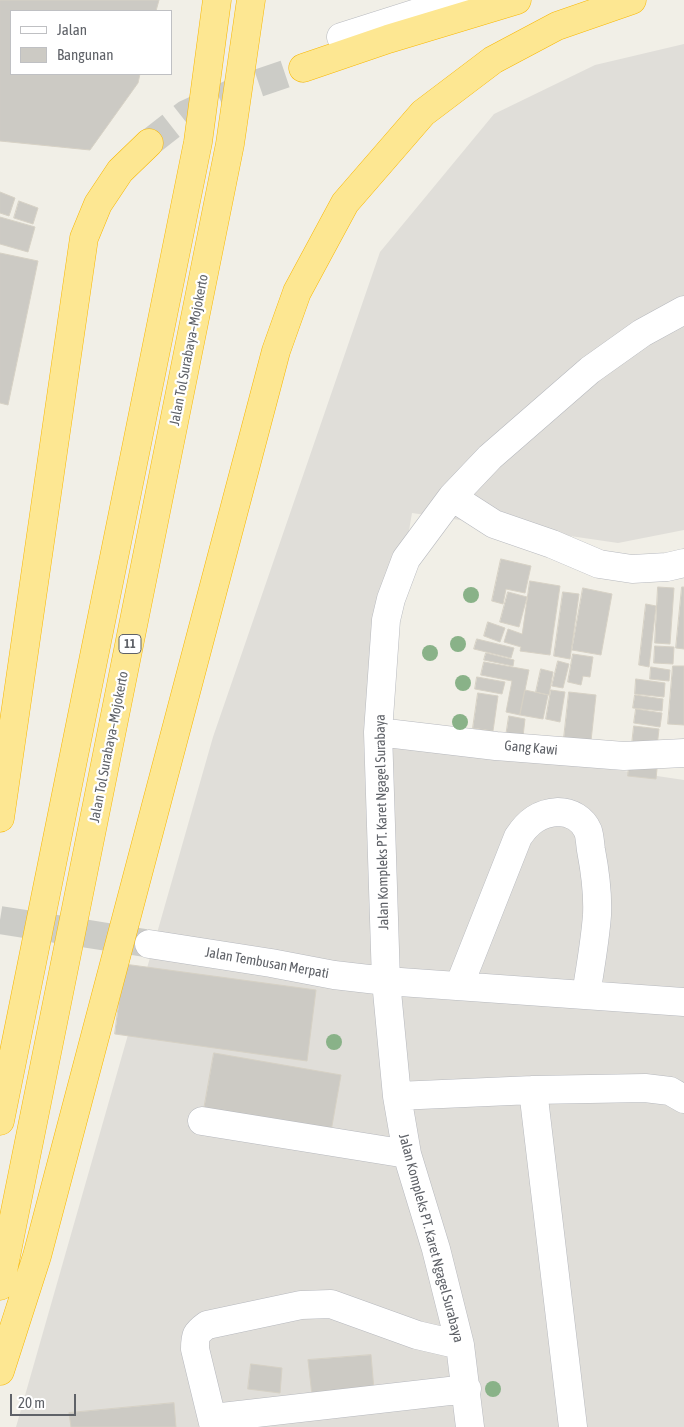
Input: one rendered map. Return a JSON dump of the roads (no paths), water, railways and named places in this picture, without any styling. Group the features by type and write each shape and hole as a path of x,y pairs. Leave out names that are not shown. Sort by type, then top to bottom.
{"highway":[{"name":"11","path":"0,1121 198,142 217,0"},
{"name":"Jalan Tol Surabaya–Mojokerto","path":"0,1286 228,154 251,0"},
{"path":"303,68 388,39 517,0"},
{"path":"0,1371 37,1256 276,351 297,292 345,204 423,113 493,60 557,26 632,0"},
{"path":"0,818 84,238 98,204 120,171 149,144"}],"street":[{"path":"341,37 458,0"},
{"name":"Jalan Kompleks PT. Karet Ngagel Surabaya","path":"470,1427 467,1389 460,1345 436,1249 407,1154 397,1096 386,981 378,732 386,620 390,599 406,559 452,497 490,457 590,370 642,333 684,310"},
{"path":"452,497 494,524 552,544 599,564 632,569 667,567 684,563"},
{"name":"Gang Kawi","path":"378,732 496,746 624,756 684,753"},
{"path":"459,986 518,837 535,818 548,813 561,812 572,814 581,821 588,831 595,871 597,915 586,995"},
{"name":"Jalan Tembusan Merpati","path":"149,944 334,975 386,981 684,1002"},
{"path":"397,1096 533,1090 645,1088 670,1091 684,1098"},
{"path":"533,1090 573,1427"},
{"path":"202,1121 407,1154"},
{"path":"460,1345 417,1335 332,1304 301,1306 207,1325 195,1337 195,1349 213,1423 467,1389"}],"tunnel":[{"path":"149,143 186,114 241,89 303,68"},
{"path":"0,920 145,943"}]}
